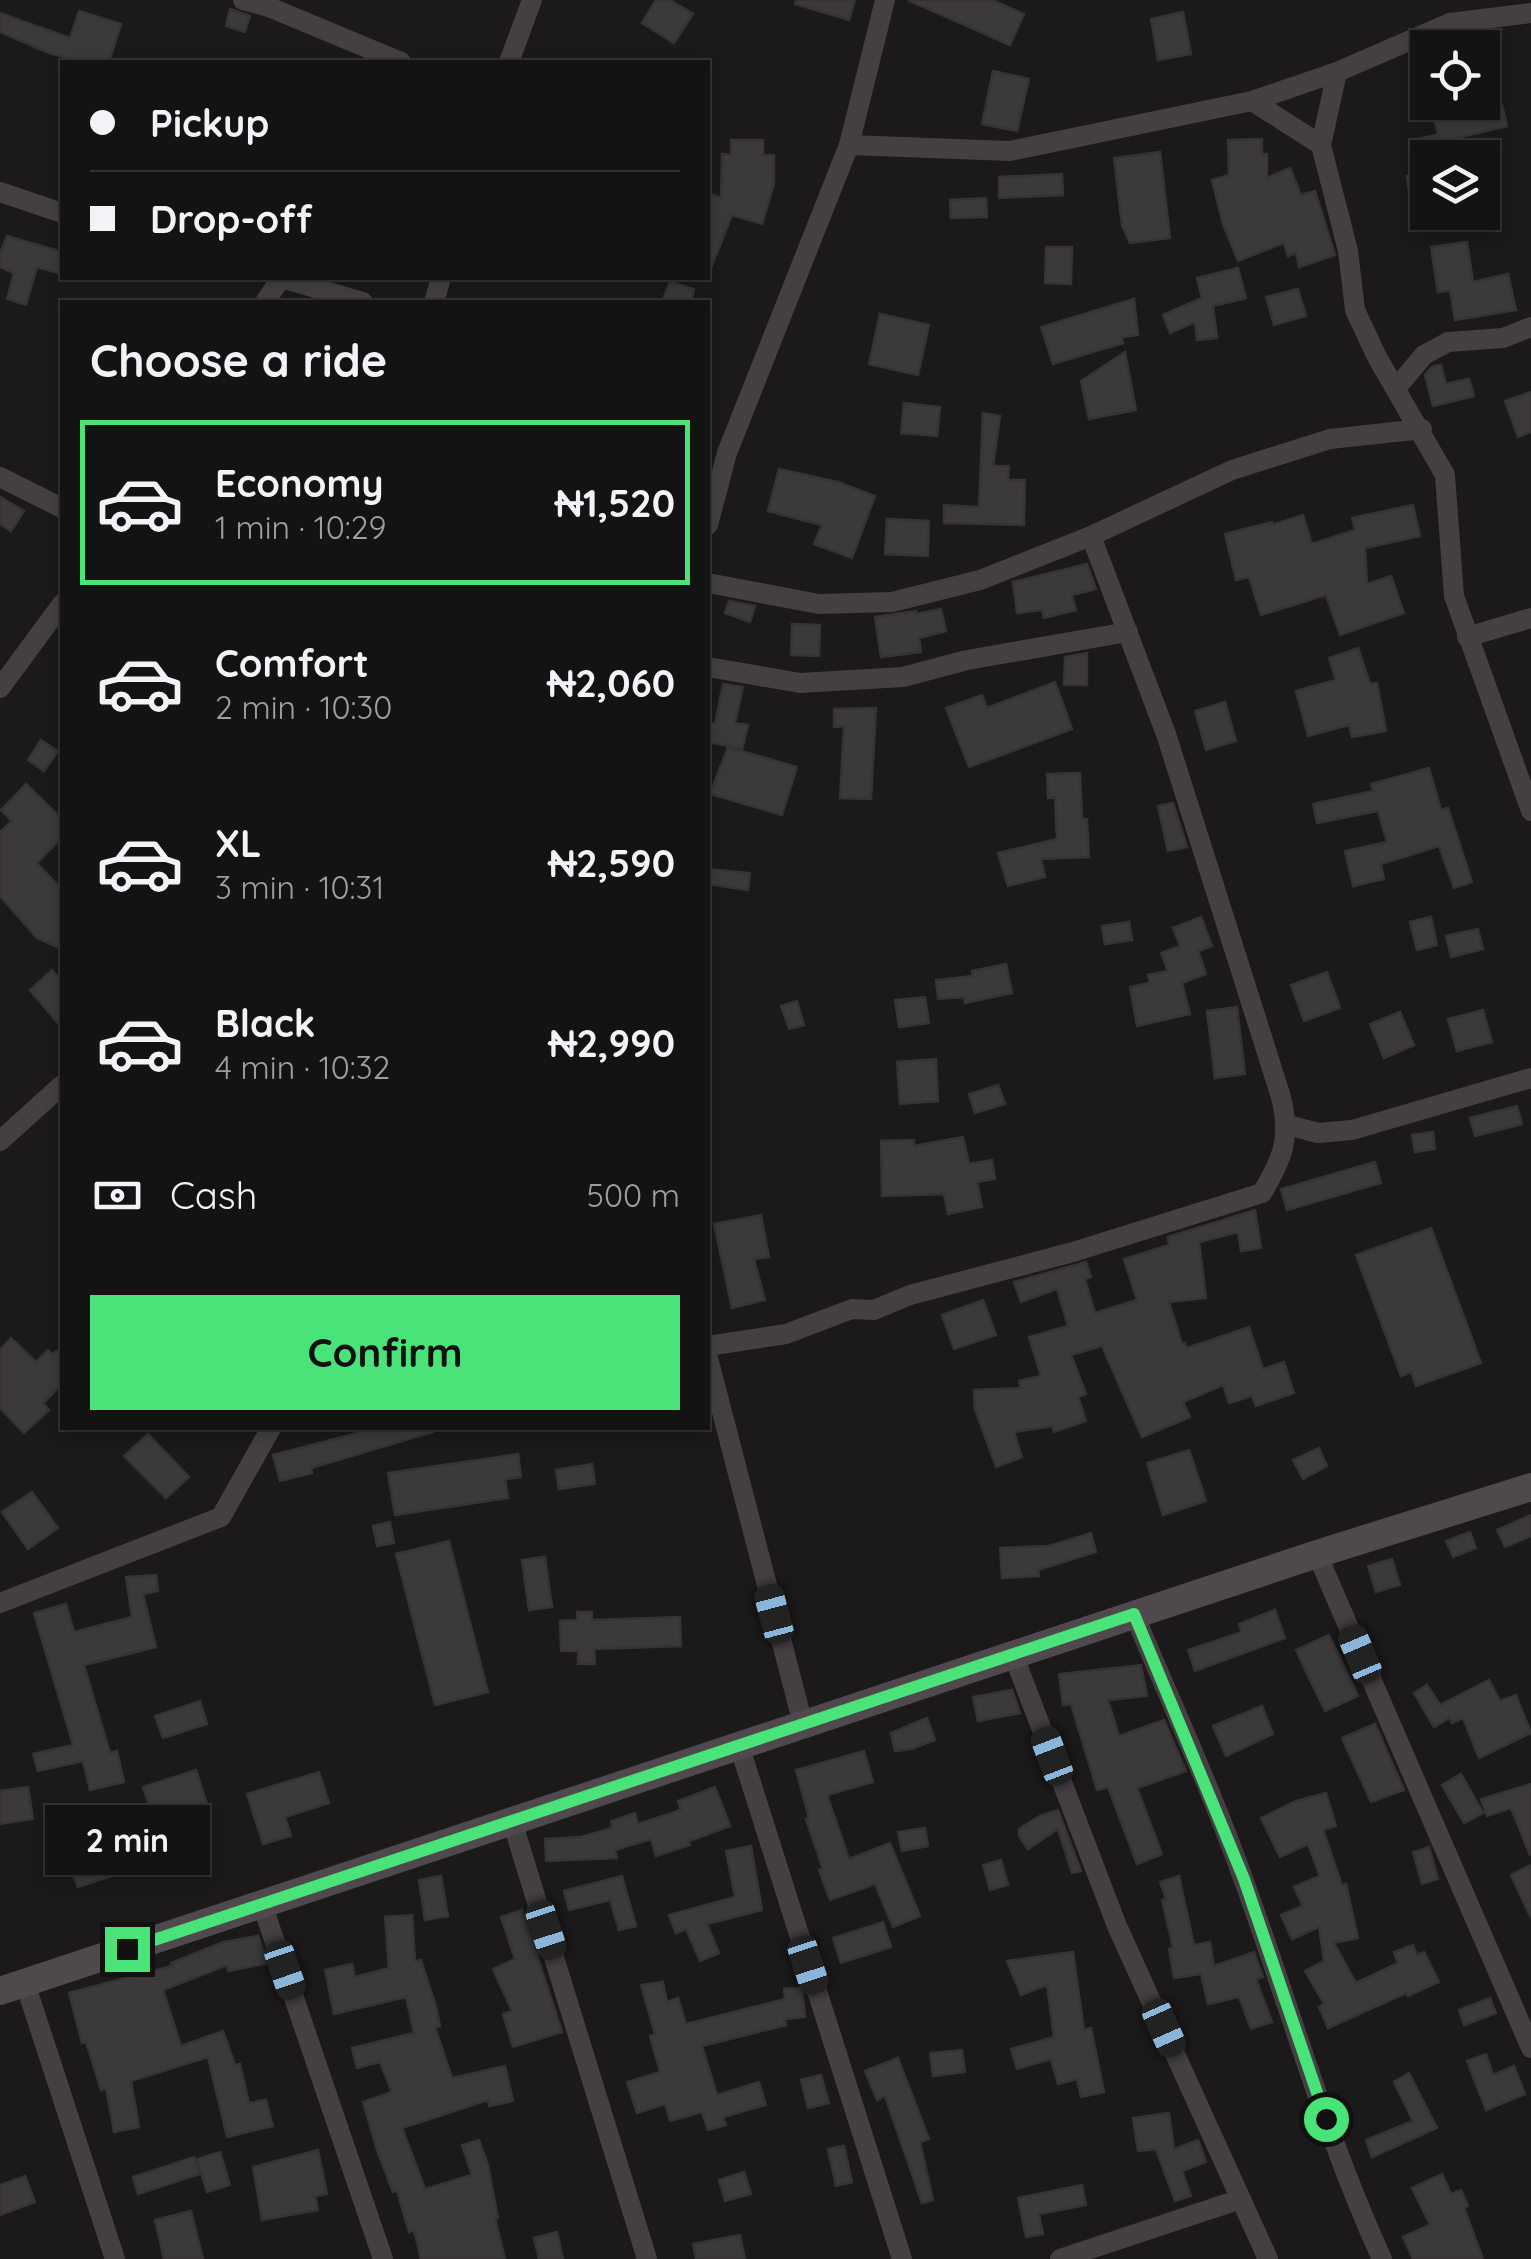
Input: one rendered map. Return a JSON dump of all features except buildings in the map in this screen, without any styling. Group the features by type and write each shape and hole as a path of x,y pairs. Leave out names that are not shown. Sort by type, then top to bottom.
{"main road":[{"path":"13,1987 1134,1614 1531,1488"}],"street":[{"path":"243,0 269,7 395,60"},
{"path":"510,60 532,0"},
{"path":"710,508 717,448 849,144 885,0"},
{"path":"849,144 1010,151 1252,101 1337,72 1450,23 1531,13"},
{"path":"1337,72 1322,144 1348,251 1354,310 1445,475 1454,596 1531,811"},
{"path":"1252,101 1322,144"},
{"path":"0,192 60,212"},
{"path":"288,280 356,300"},
{"path":"1397,387 1424,354 1448,342 1503,338 1531,327"},
{"path":"710,583 819,604 892,602 980,580 1091,536 1232,470 1330,440 1422,429"},
{"path":"0,478 60,507"},
{"path":"710,1346 786,1334 852,1309 874,1310 910,1295 1073,1252 1262,1192 1280,1162 1288,1125 1166,734 1091,536"},
{"path":"0,688 60,607"},
{"path":"1466,637 1531,618"},
{"path":"710,667 800,683 903,677 967,660 1128,632"},
{"path":"1288,1125 1318,1133 1352,1130 1531,1078"},
{"path":"0,1141 60,1088"},
{"path":"710,1366 802,1724"},
{"path":"0,1603 221,1518 270,1430"},
{"path":"1317,1554 1531,2048"},
{"path":"1134,1614 1244,1879 1304,2058 1382,2259"},
{"path":"1013,1654 1117,1926 1268,2259"},
{"path":"738,1745 902,2259"},
{"path":"512,1820 647,2259"},
{"path":"262,1904 383,2259"},
{"path":"13,1987 116,2259"},
{"path":"1060,2259 1241,2199"}],"route":[{"path":"127,1949 1134,1614 1244,1879 1326,2119"}]}
